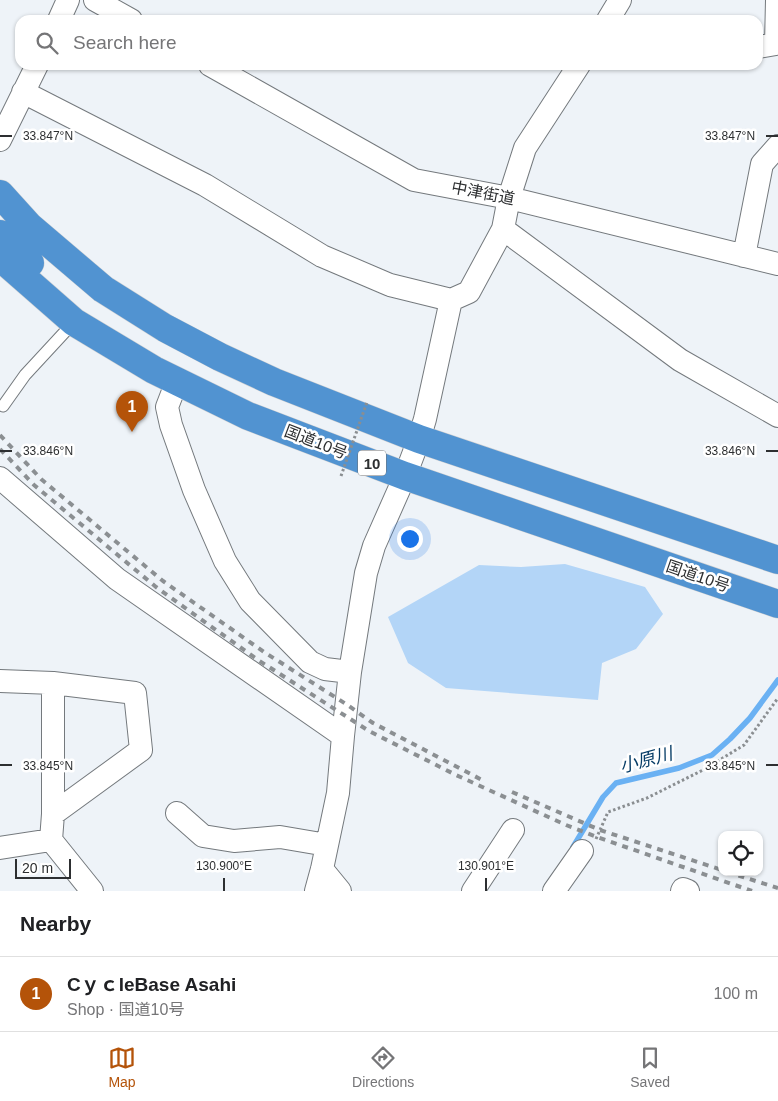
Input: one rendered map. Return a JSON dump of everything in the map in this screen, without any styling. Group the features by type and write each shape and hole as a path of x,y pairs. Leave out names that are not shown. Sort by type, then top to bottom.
{"highway":[{"name":"10","path":"0,194 29,226 104,289 165,328 220,357 274,382 419,439 778,560"},
{"path":"0,234 46,278 168,376"},
{"name":"国道10号","path":"0,256 74,322 168,376 248,416 405,476 778,604"},
{"name":"10","path":"735,546 778,565"}],"street":[{"path":"60,15 68,0"},
{"path":"95,0 121,15"},
{"path":"611,15 620,0"},
{"path":"763,46 776,44 777,0"},
{"path":"0,140 34,70"},
{"name":"中津街道","path":"219,70 414,180 509,198 778,264"},
{"path":"23,92 205,186 322,256 390,285 451,300 469,292 503,229 509,198 525,148 576,70"},
{"path":"744,256 762,164 778,146"},
{"path":"503,229 680,360 778,416"},
{"path":"316,891 338,793 350,672 366,574 374,546 419,439 451,300"},
{"path":"168,376 167,407 171,425 194,490 225,561 250,600 310,662 325,669 350,672"},
{"path":"0,478 117,579 343,736"},
{"path":"0,681 52,683 136,693 141,750 52,814"},
{"path":"52,683 52,840 92,891"},
{"path":"177,813 203,836 234,841 280,837 327,845"},
{"path":"473,891 513,830"},
{"path":"0,848 52,840"},
{"path":"554,891 582,851"},
{"path":"322,869 340,891"},
{"path":"682,891 683,889 688,891"}],"lane":[{"path":"3,406 25,375 74,322"}],"path":[{"path":"341,476 366,402"},
{"path":"582,851 597,837 608,812 647,798 705,769 744,745 778,698"}],"shaded area":[{"path":"565,564 645,587 663,614 636,649 602,663 598,700 446,688 408,663 388,617 479,565 521,567"}],"waterway":[{"name":"小原川","path":"573,847 603,797 616,783 679,768 712,755 750,718 778,680"}],"railway":[{"path":"0,435 41,479 163,581 264,652 373,723 484,781"},
{"path":"0,449 34,485 156,587 258,660 369,731 456,775 566,825 752,891"},
{"path":"512,792 600,830 718,869"},
{"path":"740,876 778,888"}],"place":[{"name":"CｙｃleBase Asahi","path":"132,432"}]}
